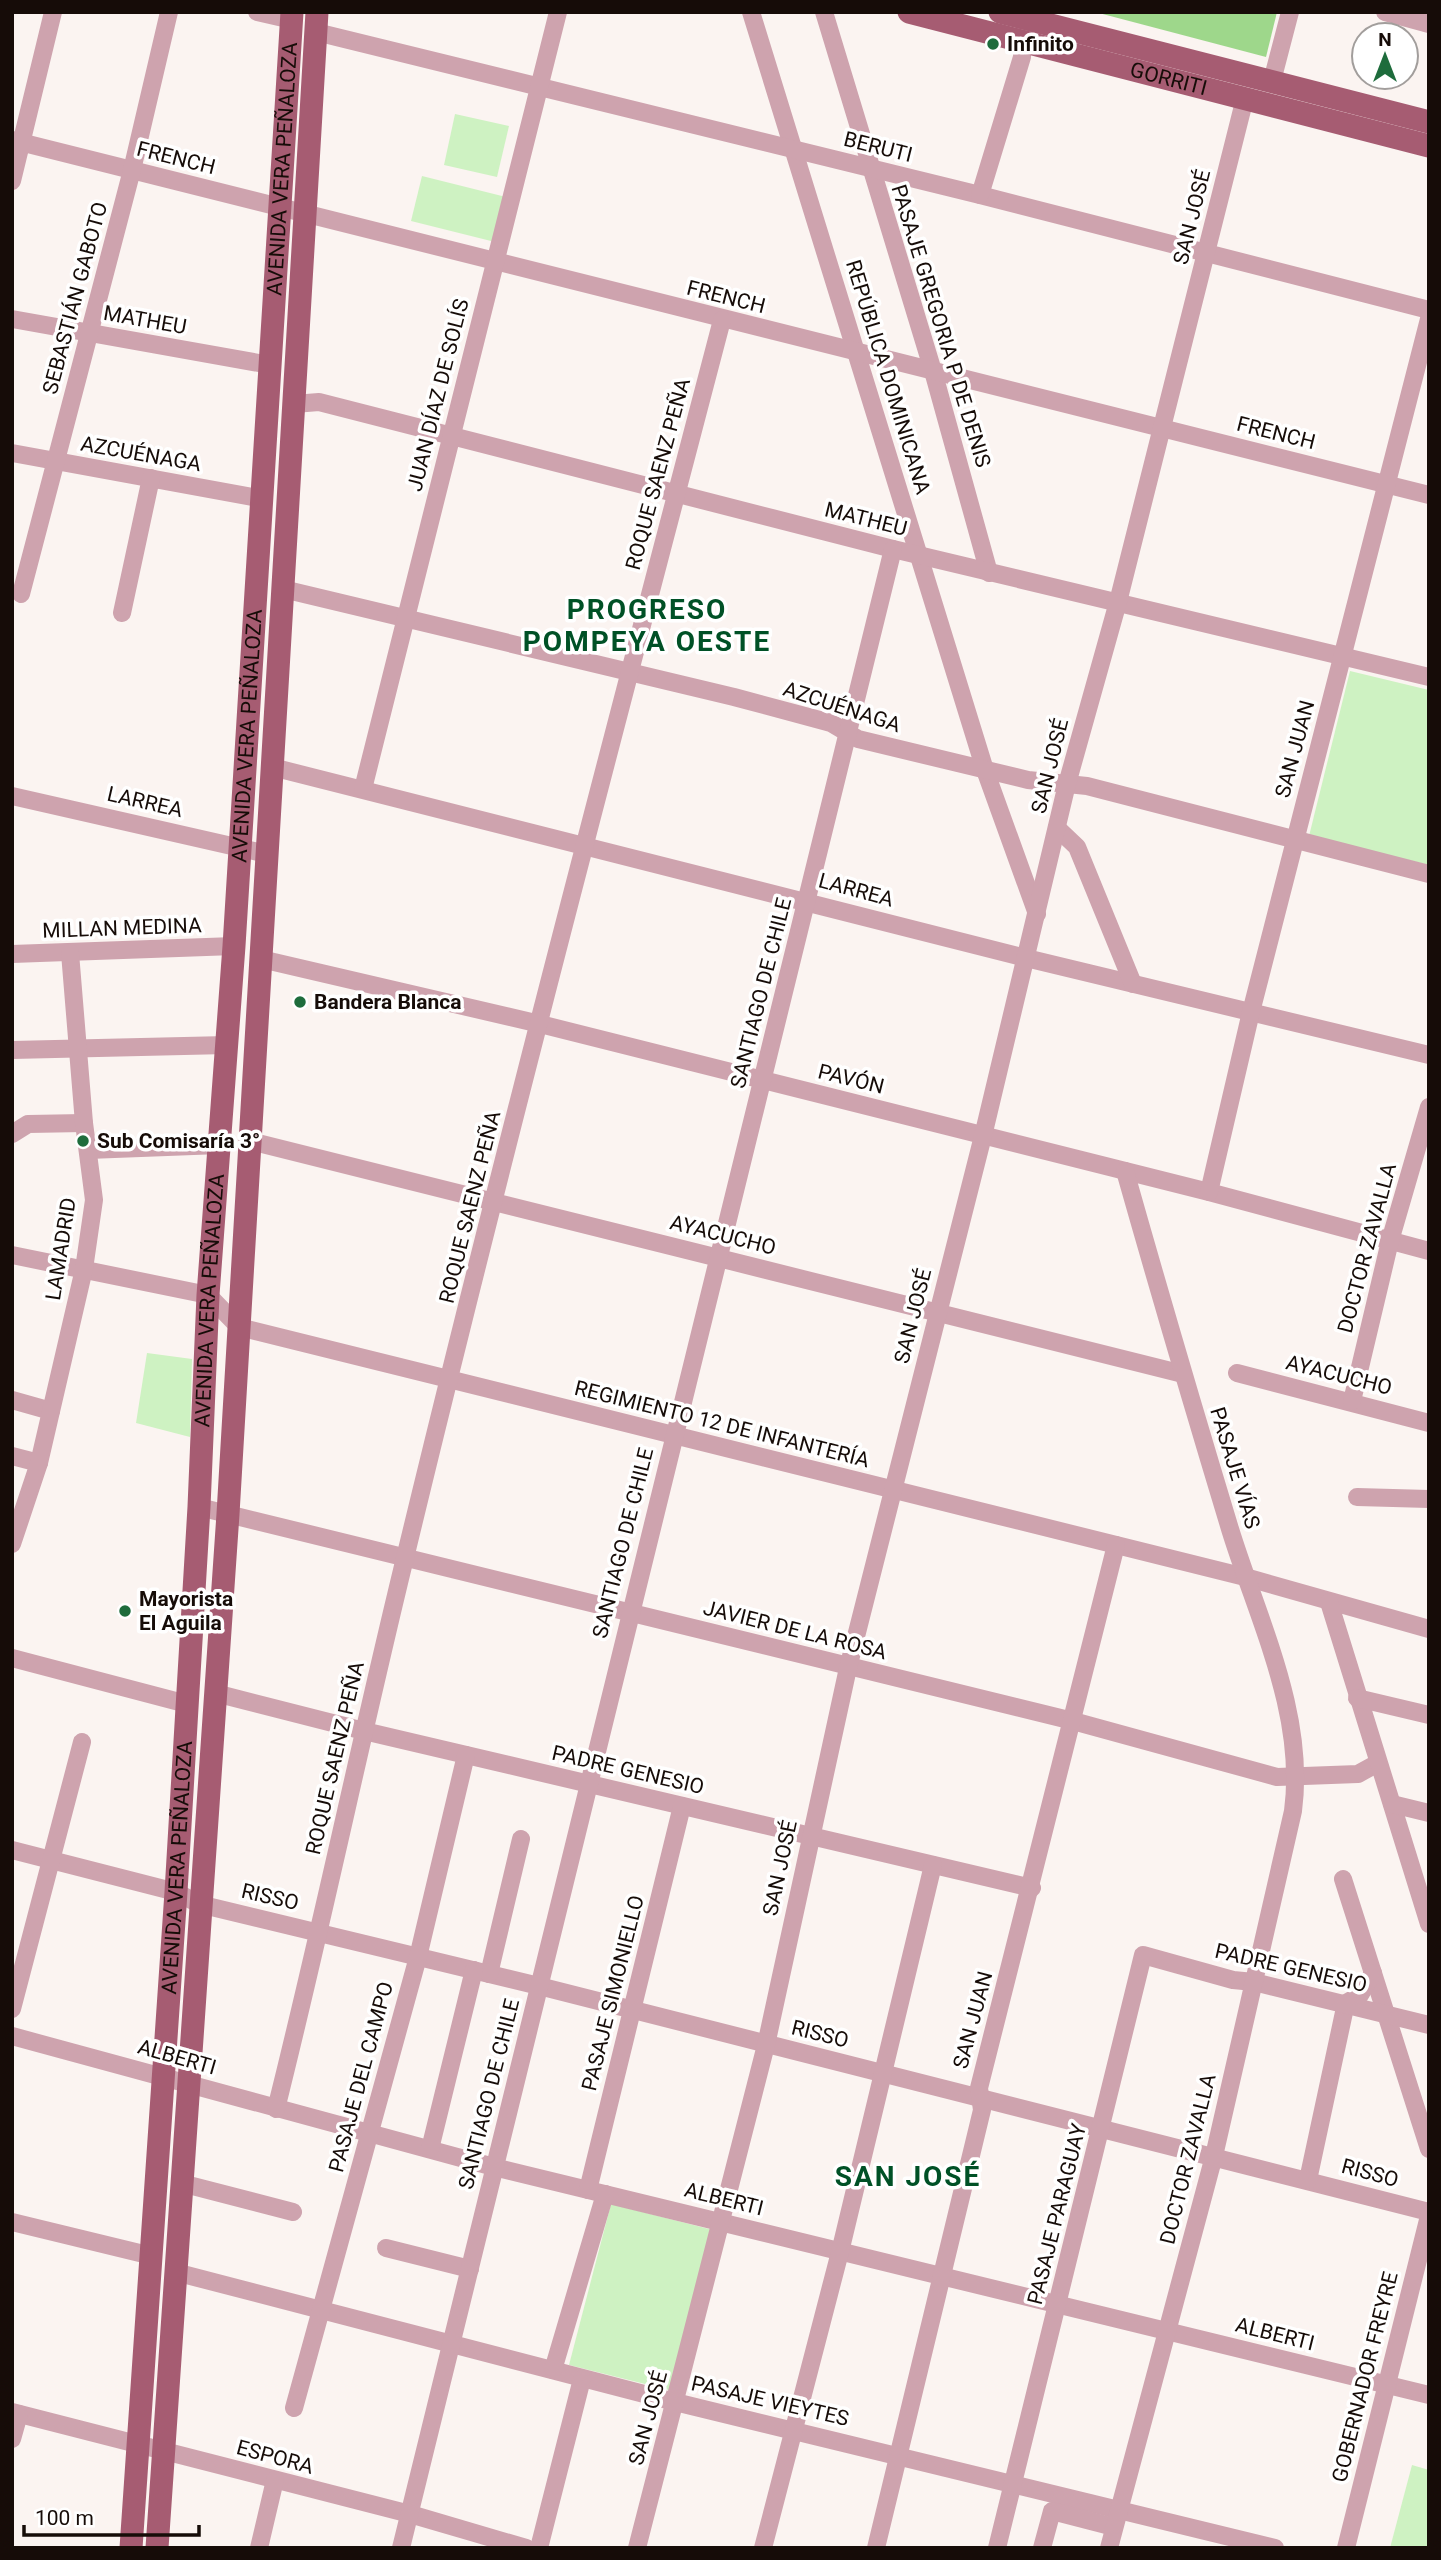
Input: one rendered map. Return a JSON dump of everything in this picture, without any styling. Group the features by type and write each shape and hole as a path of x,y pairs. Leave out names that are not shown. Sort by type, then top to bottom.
{"main road":[{"name":"GORRITI","path":"909,12 1429,146"},
{"name":"GORRITI","path":"1010,15 1429,122"},
{"name":"AVENIDA VERA PEÑALOZA","path":"131,2548 176,1892 199,1507 208,1295 228,1045 292,16"},
{"name":"AVENIDA VERA PEÑALOZA","path":"157,2548 199,1904 228,1514 316,22"}],"street":[{"path":"12,181 17,142 52,12"},
{"name":"SEBASTIÁN GABOTO","path":"21,594 132,170 169,12"},
{"path":"257,12 292,16"},
{"name":"JUAN DÍAZ DE SOLÍS","path":"363,789 558,12"},
{"name":"REPÚBLICA DOMINICANA","path":"751,12 985,770 1037,914"},
{"name":"PASAJE GREGORIA P DE DENIS","path":"824,12 933,371 989,573"},
{"path":"1272,82 1290,12"},
{"path":"1385,12 1429,24"},
{"path":"980,195 1023,57 1024,43 1010,15"},
{"name":"BERUTI","path":"316,22 539,85 1207,251 1429,310"},
{"name":"SAN JOSÉ","path":"637,2548 723,2222 766,2045 809,1837 848,1668 983,1136 1067,784 1118,602 1245,99"},
{"name":"FRENCH","path":"17,142 1429,495"},
{"name":"SAN JUAN","path":"1209,1192 1251,1012 1429,318"},
{"name":"MATHEU","path":"12,319 271,365"},
{"name":"ROQUE SAENZ PEÑA","path":"276,2109 320,1933 405,1557 629,670 722,320"},
{"name":"MATHEU","path":"294,404 319,402 920,556 1429,677"},
{"name":"AZCUÉNAGA","path":"12,453 263,499"},
{"path":"122,613 151,478"},
{"name":"SANTIAGO DE CHILE","path":"401,2548 893,549"},
{"name":"AZCUÉNAGA","path":"283,589 629,670 831,723 858,739 1053,785 1087,786 1429,874"},
{"name":"LARREA","path":"272,767 1026,958 1429,1055"},
{"name":"LARREA","path":"12,796 267,853"},
{"path":"1058,828 1077,847 1133,984"},
{"name":"MILLAN MEDINA","path":"12,954 234,946"},
{"name":"LAMADRID","path":"13,1540 39,1463 84,1269 94,1200 84,1123 70,953"},
{"name":"PAVÓN","path":"261,959 540,1024 1209,1192 1429,1251"},
{"path":"12,1050 228,1045"},
{"name":"DOCTOR ZAVALLA","path":"1352,1401 1390,1241 1429,1107"},
{"path":"12,1134 28,1124 84,1123"},
{"name":"AYACUCHO","path":"250,1141 495,1200 1183,1374"},
{"path":"88,1150 220,1145"},
{"name":"PASAJE VÍAS","path":"1125,1171 1183,1374 1289,1710 1298,1778"},
{"path":"13,1257 208,1295 239,1327"},
{"name":"REGIMIENTO 12 DE INFANTERÍA","path":"239,1327 1245,1577 1429,1629"},
{"name":"AYACUCHO","path":"1237,1373 1429,1423"},
{"path":"12,1400 51,1411"},
{"path":"12,1456 39,1463"},
{"path":"1357,1497 1429,1499"},
{"name":"JAVIER DE LA ROSA","path":"199,1507 1073,1721 1278,1777 1358,1774 1378,1763"},
{"name":"SAN JUAN","path":"876,2548 982,2110 979,2088 1032,1888 1116,1545"},
{"path":"1329,1602 1429,1923"},
{"path":"12,1658 187,1704"},
{"name":"PADRE GENESIO","path":"215,1693 364,1731 1032,1888"},
{"path":"1357,1698 1429,1715"},
{"path":"12,2009 82,1742"},
{"name":"PASAJE DEL CAMPO","path":"294,2408 319,2309 418,1957 466,1755"},
{"name":"DOCTOR ZAVALLA","path":"1109,2548 1214,2156 1298,1778"},
{"path":"1392,1804 1429,1813"},
{"name":"PASAJE SIMONIELLO","path":"553,2370 596,2192 633,2010 682,1806"},
{"path":"430,2149 521,1839"},
{"name":"RISSO","path":"12,1850 176,1892 199,1904 482,1972 1214,2156 1429,2214"},
{"path":"763,2548 840,2252 933,1865"},
{"path":"1343,1879 1429,2149"},
{"name":"PADRE GENESIO","path":"1143,1955 1233,1980 1254,1982 1346,2003 1429,2025"},
{"name":"PASAJE PARAGUAY","path":"997,2548 1143,1955"},
{"path":"1308,2180 1346,2003 1360,1996 1373,1973"},
{"name":"ALBERTI","path":"12,2036 494,2167 1429,2395"},
{"path":"181,2183 293,2212"},
{"name":"GOBERNADOR FREYRE","path":"1346,2548 1429,2214"},
{"path":"12,2222 152,2256"},
{"path":"386,2248 470,2269"},
{"name":"PASAJE VIEYTES","path":"175,2273 582,2379 1275,2548"},
{"path":"538,2548 582,2379"},
{"path":"12,2439 15,2413"},
{"name":"ESPORA","path":"15,2413 410,2514 526,2548"},
{"path":"259,2548 275,2480"},
{"path":"1042,2548 1052,2511 1114,2527"}],"green space":[{"path":"1095,12 1277,12 1266,57"},
{"path":"455,114 509,126 497,177 444,165"},
{"path":"422,176 506,197 495,242 411,221"},
{"path":"1350,671 1429,690 1429,865 1309,836"},
{"path":"147,1353 192,1359 190,1437 136,1423"},
{"path":"611,2204 713,2230 669,2390 569,2365"},
{"path":"1412,2465 1429,2470 1429,2548 1390,2548"}],"place":[{"name":"Infinito","path":"993,44"},
{"name":"Bandera Blanca","path":"300,1002"},
{"name":"Sub Comisaría 3°","path":"83,1141"},
{"name":"Mayorista El Aguila","path":"125,1611"}],"district":[{"name":"PROGRESO POMPEYA OESTE","path":"647,625"},
{"name":"SAN JOSÉ","path":"908,2176"}]}
